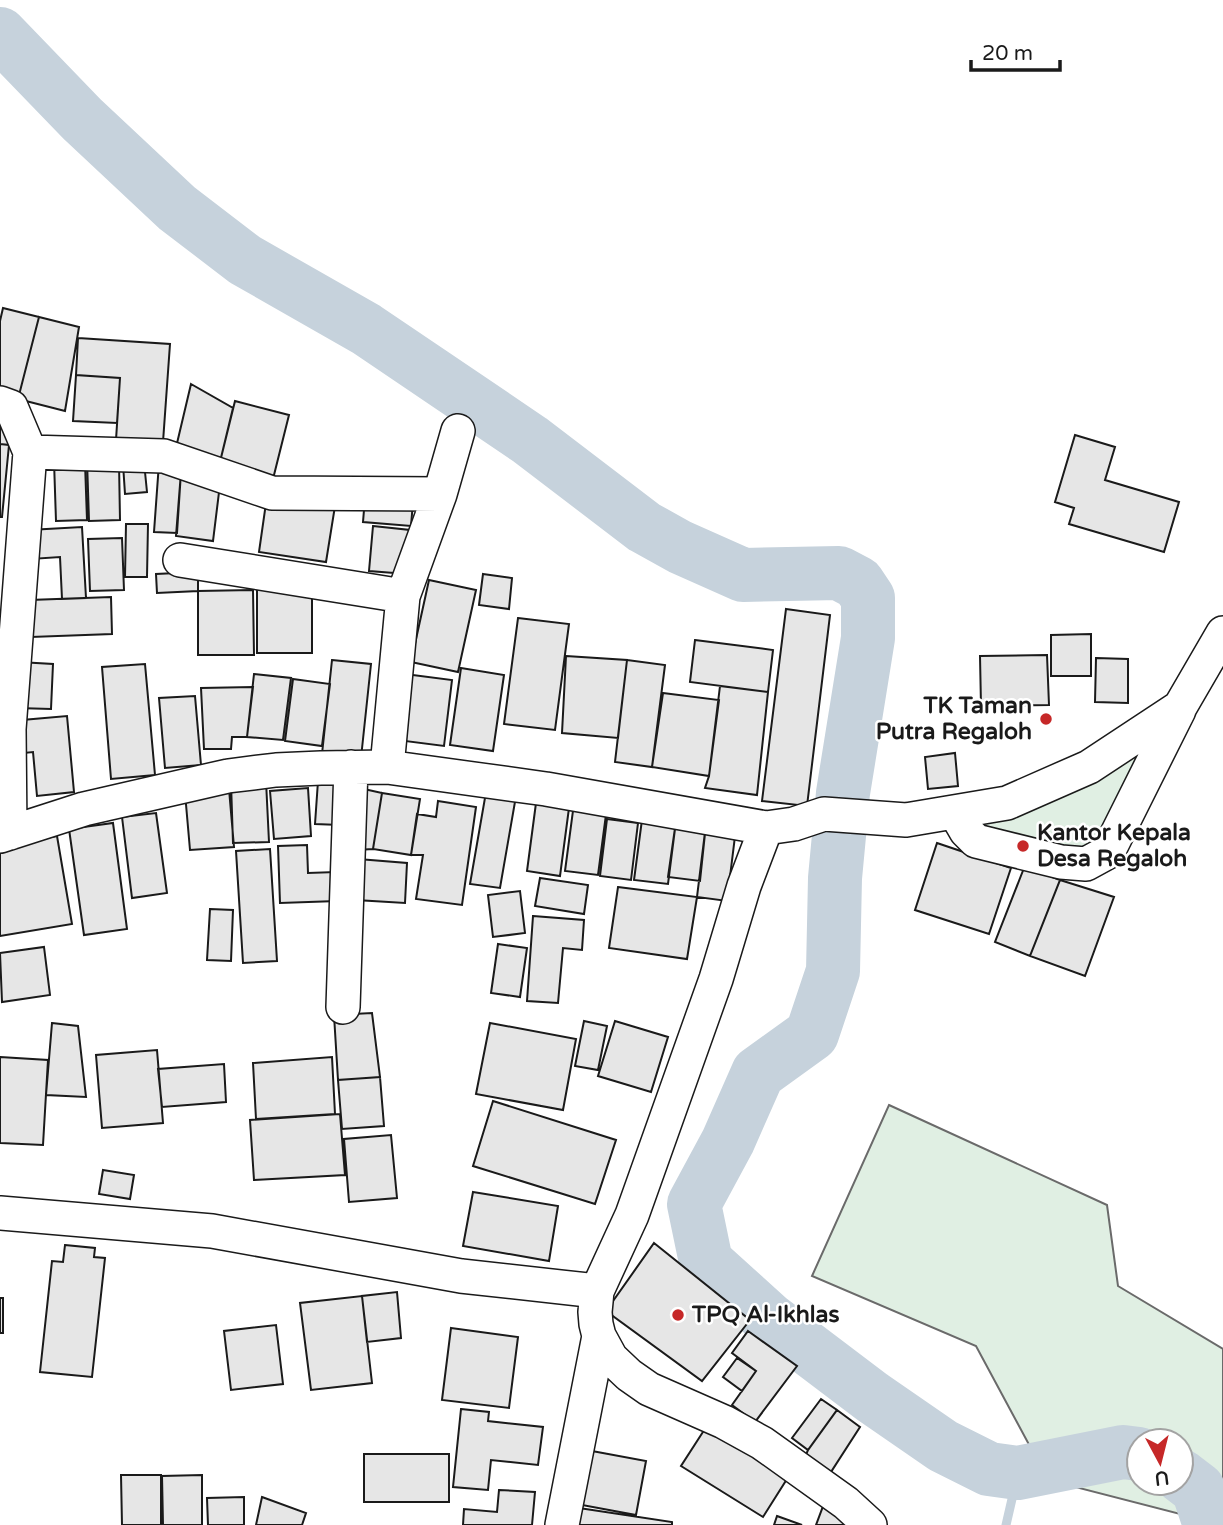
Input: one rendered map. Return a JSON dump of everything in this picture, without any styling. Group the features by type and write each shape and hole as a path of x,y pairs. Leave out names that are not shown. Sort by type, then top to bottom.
{"street":[{"path":"0,403 12,407 30,452 9,729 5,835 84,809 228,776 276,770 351,767 387,767 546,789 766,828 794,824 824,814 906,820 1007,803 1089,767 1180,707"},
{"path":"387,767 403,596 440,494 458,431"},
{"path":"30,452 164,456 272,493 440,494"},
{"path":"180,560 403,596"},
{"path":"955,812 965,831 976,841 1061,862 1086,864 1108,852 1180,707 1223,633"},
{"path":"343,1007 351,767"},
{"path":"766,828 744,886 716,979 632,1215 597,1291 595,1312 599,1336 617,1365 649,1389 724,1422 762,1443 846,1503 870,1525"},
{"path":"0,1213 212,1231 461,1276 597,1291"},
{"path":"562,1525 599,1336"}],"green space":[{"path":"1150,747 1090,853 981,837 973,822"},
{"path":"889,1105 1107,1205 1118,1286 1223,1349 1223,1525 1048,1480 976,1346 812,1276"}],"building":[{"path":"3,308 39,317 18,399 0,394 0,321"},
{"path":"39,317 79,327 65,411 18,399"},
{"path":"78,338 170,344 163,442 116,440 120,378 76,375"},
{"path":"76,375 120,378 117,423 73,421"},
{"path":"191,384 233,408 219,466 174,456"},
{"path":"235,401 289,415 273,479 219,466"},
{"path":"0,414 13,415 9,445 0,444"},
{"path":"1075,435 1115,447 1105,480 1179,502 1164,552 1069,524 1074,508 1055,502"},
{"path":"0,444 9,445 2,517 0,517"},
{"path":"87,460 119,462 120,520 89,521"},
{"path":"54,461 85,463 87,520 56,521"},
{"path":"144,462 147,492 125,494 123,464"},
{"path":"159,463 181,472 177,533 154,532"},
{"path":"181,472 221,476 213,541 176,536"},
{"path":"267,496 335,506 326,562 259,552"},
{"path":"365,498 413,502 411,526 363,522"},
{"path":"126,524 148,524 147,577 125,577"},
{"path":"373,526 410,530 407,574 369,571"},
{"path":"82,527 86,598 62,599 60,557 31,559 29,530"},
{"path":"122,538 124,590 90,591 88,539"},
{"path":"198,572 198,591 157,593 156,574"},
{"path":"483,574 512,578 509,609 479,605"},
{"path":"429,580 476,590 458,672 411,662"},
{"path":"257,589 312,589 312,653 257,653"},
{"path":"253,590 254,655 198,655 198,591"},
{"path":"111,597 112,634 31,637 30,600"},
{"path":"786,609 830,615 807,806 762,801"},
{"path":"518,618 569,624 555,730 504,724"},
{"path":"1091,634 1091,676 1051,676 1051,635"},
{"path":"695,640 773,650 768,692 690,682"},
{"path":"1047,655 1049,705 981,706 980,656"},
{"path":"566,656 627,660 618,738 562,733"},
{"path":"1096,658 1128,659 1128,703 1095,702"},
{"path":"332,660 371,664 361,758 322,754"},
{"path":"627,660 665,665 652,767 615,762"},
{"path":"19,662 53,664 51,709 17,708"},
{"path":"145,664 155,775 111,779 102,667"},
{"path":"461,668 504,675 493,751 450,745"},
{"path":"254,674 291,678 283,740 247,737"},
{"path":"405,674 452,680 444,746 397,740"},
{"path":"293,679 330,684 322,746 285,741"},
{"path":"720,686 768,692 757,795 705,788 709,776"},
{"path":"253,687 247,737 232,737 231,749 204,749 201,688"},
{"path":"663,693 719,700 709,776 652,767"},
{"path":"195,696 201,765 165,768 159,698"},
{"path":"67,716 74,792 37,796 33,752 14,754 11,721"},
{"path":"955,753 958,786 928,789 925,757"},
{"path":"266,781 269,842 233,843 231,783"},
{"path":"318,781 343,783 340,825 315,824"},
{"path":"355,787 382,793 373,849 356,850"},
{"path":"308,788 311,836 274,839 270,791"},
{"path":"229,789 234,847 190,850 185,793"},
{"path":"486,792 516,796 500,888 470,884"},
{"path":"382,793 420,799 411,855 373,849"},
{"path":"438,801 476,807 462,905 416,899 423,855 411,855 417,814 436,817"},
{"path":"536,803 569,808 560,876 527,871"},
{"path":"574,803 607,807 598,875 565,871"},
{"path":"643,812 676,821 668,884 634,880"},
{"path":"156,813 167,893 132,898 122,817"},
{"path":"607,819 638,823 631,880 600,876"},
{"path":"676,821 706,824 700,881 668,877"},
{"path":"113,823 127,929 84,935 69,829"},
{"path":"706,824 736,828 727,901 697,897"},
{"path":"57,836 72,924 0,936 0,846"},
{"path":"937,843 1011,868 989,934 915,910"},
{"path":"307,845 308,873 336,872 337,901 280,903 278,846"},
{"path":"270,849 277,961 243,963 236,851"},
{"path":"358,859 407,863 405,903 356,900"},
{"path":"1024,868 1055,871 1052,877 1060,880 1030,956 995,942"},
{"path":"540,878 588,885 584,914 535,906"},
{"path":"1060,880 1114,897 1085,976 1030,956"},
{"path":"618,887 697,897 687,959 609,948"},
{"path":"520,891 525,933 493,937 488,895"},
{"path":"210,909 233,910 231,961 207,960"},
{"path":"533,916 584,920 582,950 563,948 558,1003 527,1001"},
{"path":"498,944 527,948 520,997 491,993"},
{"path":"44,947 50,995 2,1002 0,953"},
{"path":"372,1013 380,1077 338,1080 334,1015"},
{"path":"584,1021 607,1026 598,1070 575,1066"},
{"path":"615,1021 668,1037 651,1092 598,1076"},
{"path":"52,1023 78,1026 86,1097 46,1095"},
{"path":"490,1023 576,1039 563,1110 476,1094"},
{"path":"157,1050 163,1123 102,1128 96,1055"},
{"path":"0,1057 48,1060 43,1145 0,1143"},
{"path":"332,1057 335,1114 256,1119 253,1063"},
{"path":"224,1064 226,1102 162,1107 158,1069"},
{"path":"380,1077 384,1126 342,1129 338,1080"},
{"path":"493,1101 616,1140 595,1204 473,1166"},
{"path":"340,1114 345,1175 254,1180 250,1120"},
{"path":"391,1135 397,1198 349,1202 344,1139"},
{"path":"103,1170 134,1175 130,1199 99,1194"},
{"path":"473,1192 558,1206 549,1261 463,1246"},
{"name":"TPQ Al-Ikhlas","path":"654,1243 750,1320 702,1381 606,1311"},
{"path":"65,1245 95,1248 94,1257 105,1258 92,1377 40,1372 52,1261 63,1262"},
{"path":"397,1292 401,1338 367,1342 362,1296"},
{"path":"362,1296 372,1383 311,1390 300,1303"},
{"path":"0,1298 3,1298 3,1333 0,1333"},
{"path":"276,1325 283,1384 231,1390 224,1331"},
{"path":"451,1328 518,1337 509,1408 442,1400"},
{"path":"748,1331 797,1366 755,1422 732,1405 756,1371 732,1353"},
{"path":"737,1358 756,1371 742,1391 723,1377"},
{"path":"821,1399 837,1410 808,1450 792,1438"},
{"path":"461,1409 489,1412 488,1421 543,1427 538,1465 491,1460 488,1490 453,1487"},
{"path":"837,1410 860,1427 829,1475 804,1459"},
{"path":"710,1421 792,1471 763,1517 681,1466"},
{"path":"592,1451 646,1461 636,1515 582,1505"},
{"path":"364,1454 449,1454 449,1502 364,1502"},
{"path":"121,1475 161,1475 161,1525 122,1525"},
{"path":"202,1475 202,1525 163,1525 162,1476"},
{"path":"499,1490 535,1492 532,1525 463,1525 464,1509 497,1512"},
{"path":"244,1497 244,1525 208,1525 207,1498"},
{"path":"262,1497 306,1513 302,1525 256,1525"},
{"path":"825,1501 847,1519 845,1525 816,1525"},
{"path":"579,1508 672,1522 672,1525 577,1525"},
{"path":"777,1516 802,1525 774,1525"}],"waterway":[{"path":"0,34 82,119 177,208 245,260 366,329 530,440 644,527 680,547 743,575 839,573 858,583 868,598 868,638 843,793 835,878 833,971 812,1034 758,1073 728,1141 694,1204 706,1262 769,1319 872,1397 943,1446 989,1469 1018,1473 1125,1452"},
{"path":"1006,1525 1018,1473"},
{"path":"1195,1487 1210,1525"}],"place":[{"name":"TK Taman Putra Regaloh","path":"1046,719"},
{"name":"Kantor Kepala Desa Regaloh","path":"1023,846"},
{"name":"TPQ Al-Ikhlas","path":"678,1315"}]}
